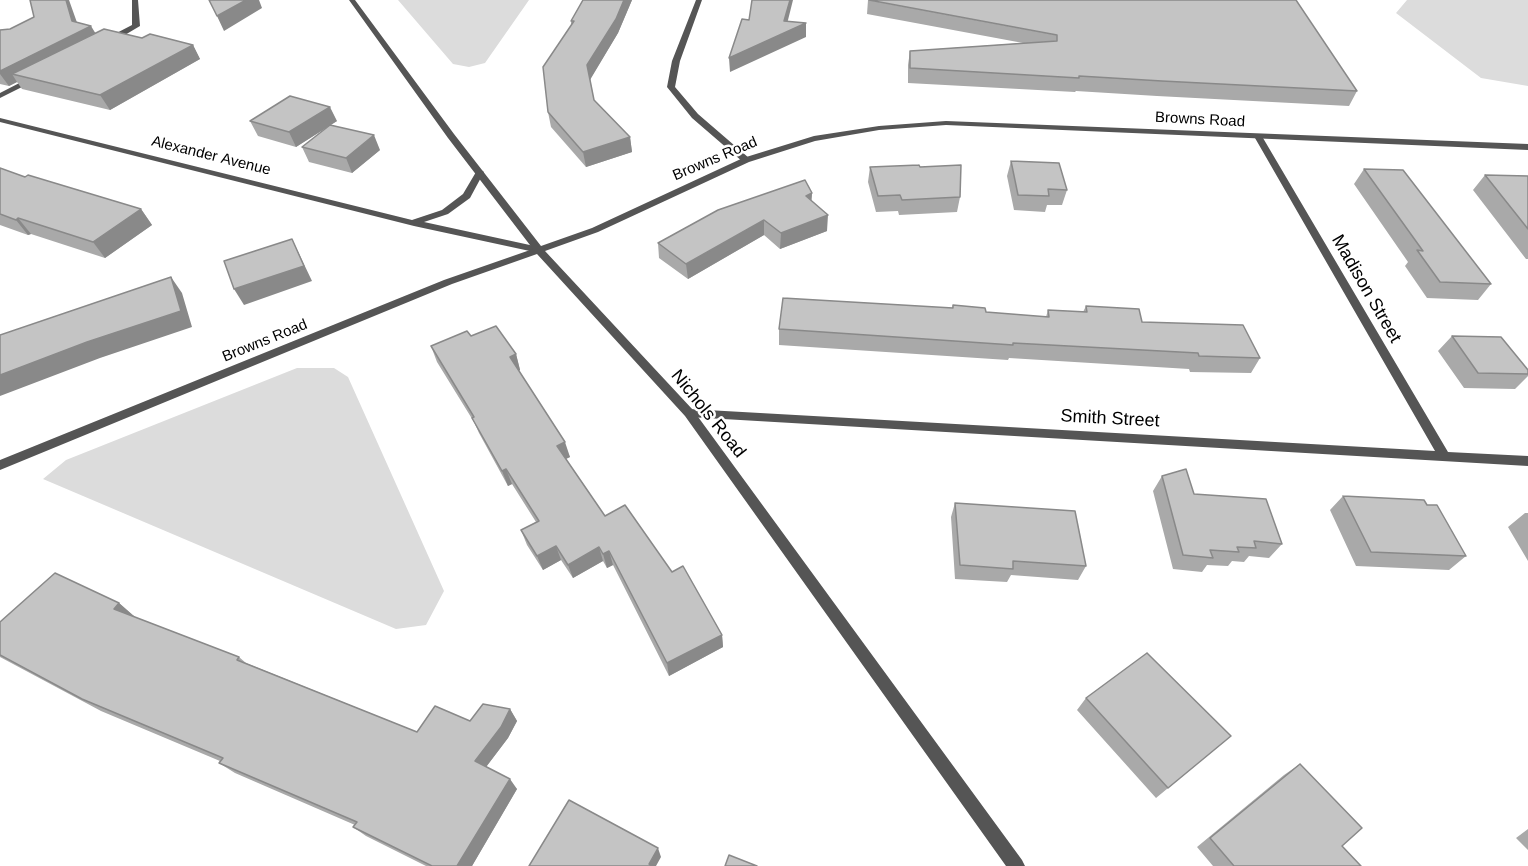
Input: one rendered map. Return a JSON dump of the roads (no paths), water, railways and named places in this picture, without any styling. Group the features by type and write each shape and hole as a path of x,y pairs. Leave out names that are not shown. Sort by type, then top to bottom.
{"street":[{"path":"105,42 136,26 135,0"},
{"name":"Nichols Road","path":"352,0 538,250 689,412 1016,866"},
{"path":"699,0 676,61 671,87 695,116 746,160"},
{"path":"0,96 42,75"},
{"name":"Alexander Avenue","path":"0,120 414,223 538,250"},
{"name":"Browns Road","path":"0,465 437,286 595,230 746,160 814,139 879,128 946,123 1259,138 1528,147"},
{"name":"Madison Street","path":"1259,138 1444,457"},
{"path":"414,223 445,212 467,196 480,172"},
{"name":"Smith Street","path":"689,412 1528,461"}]}
